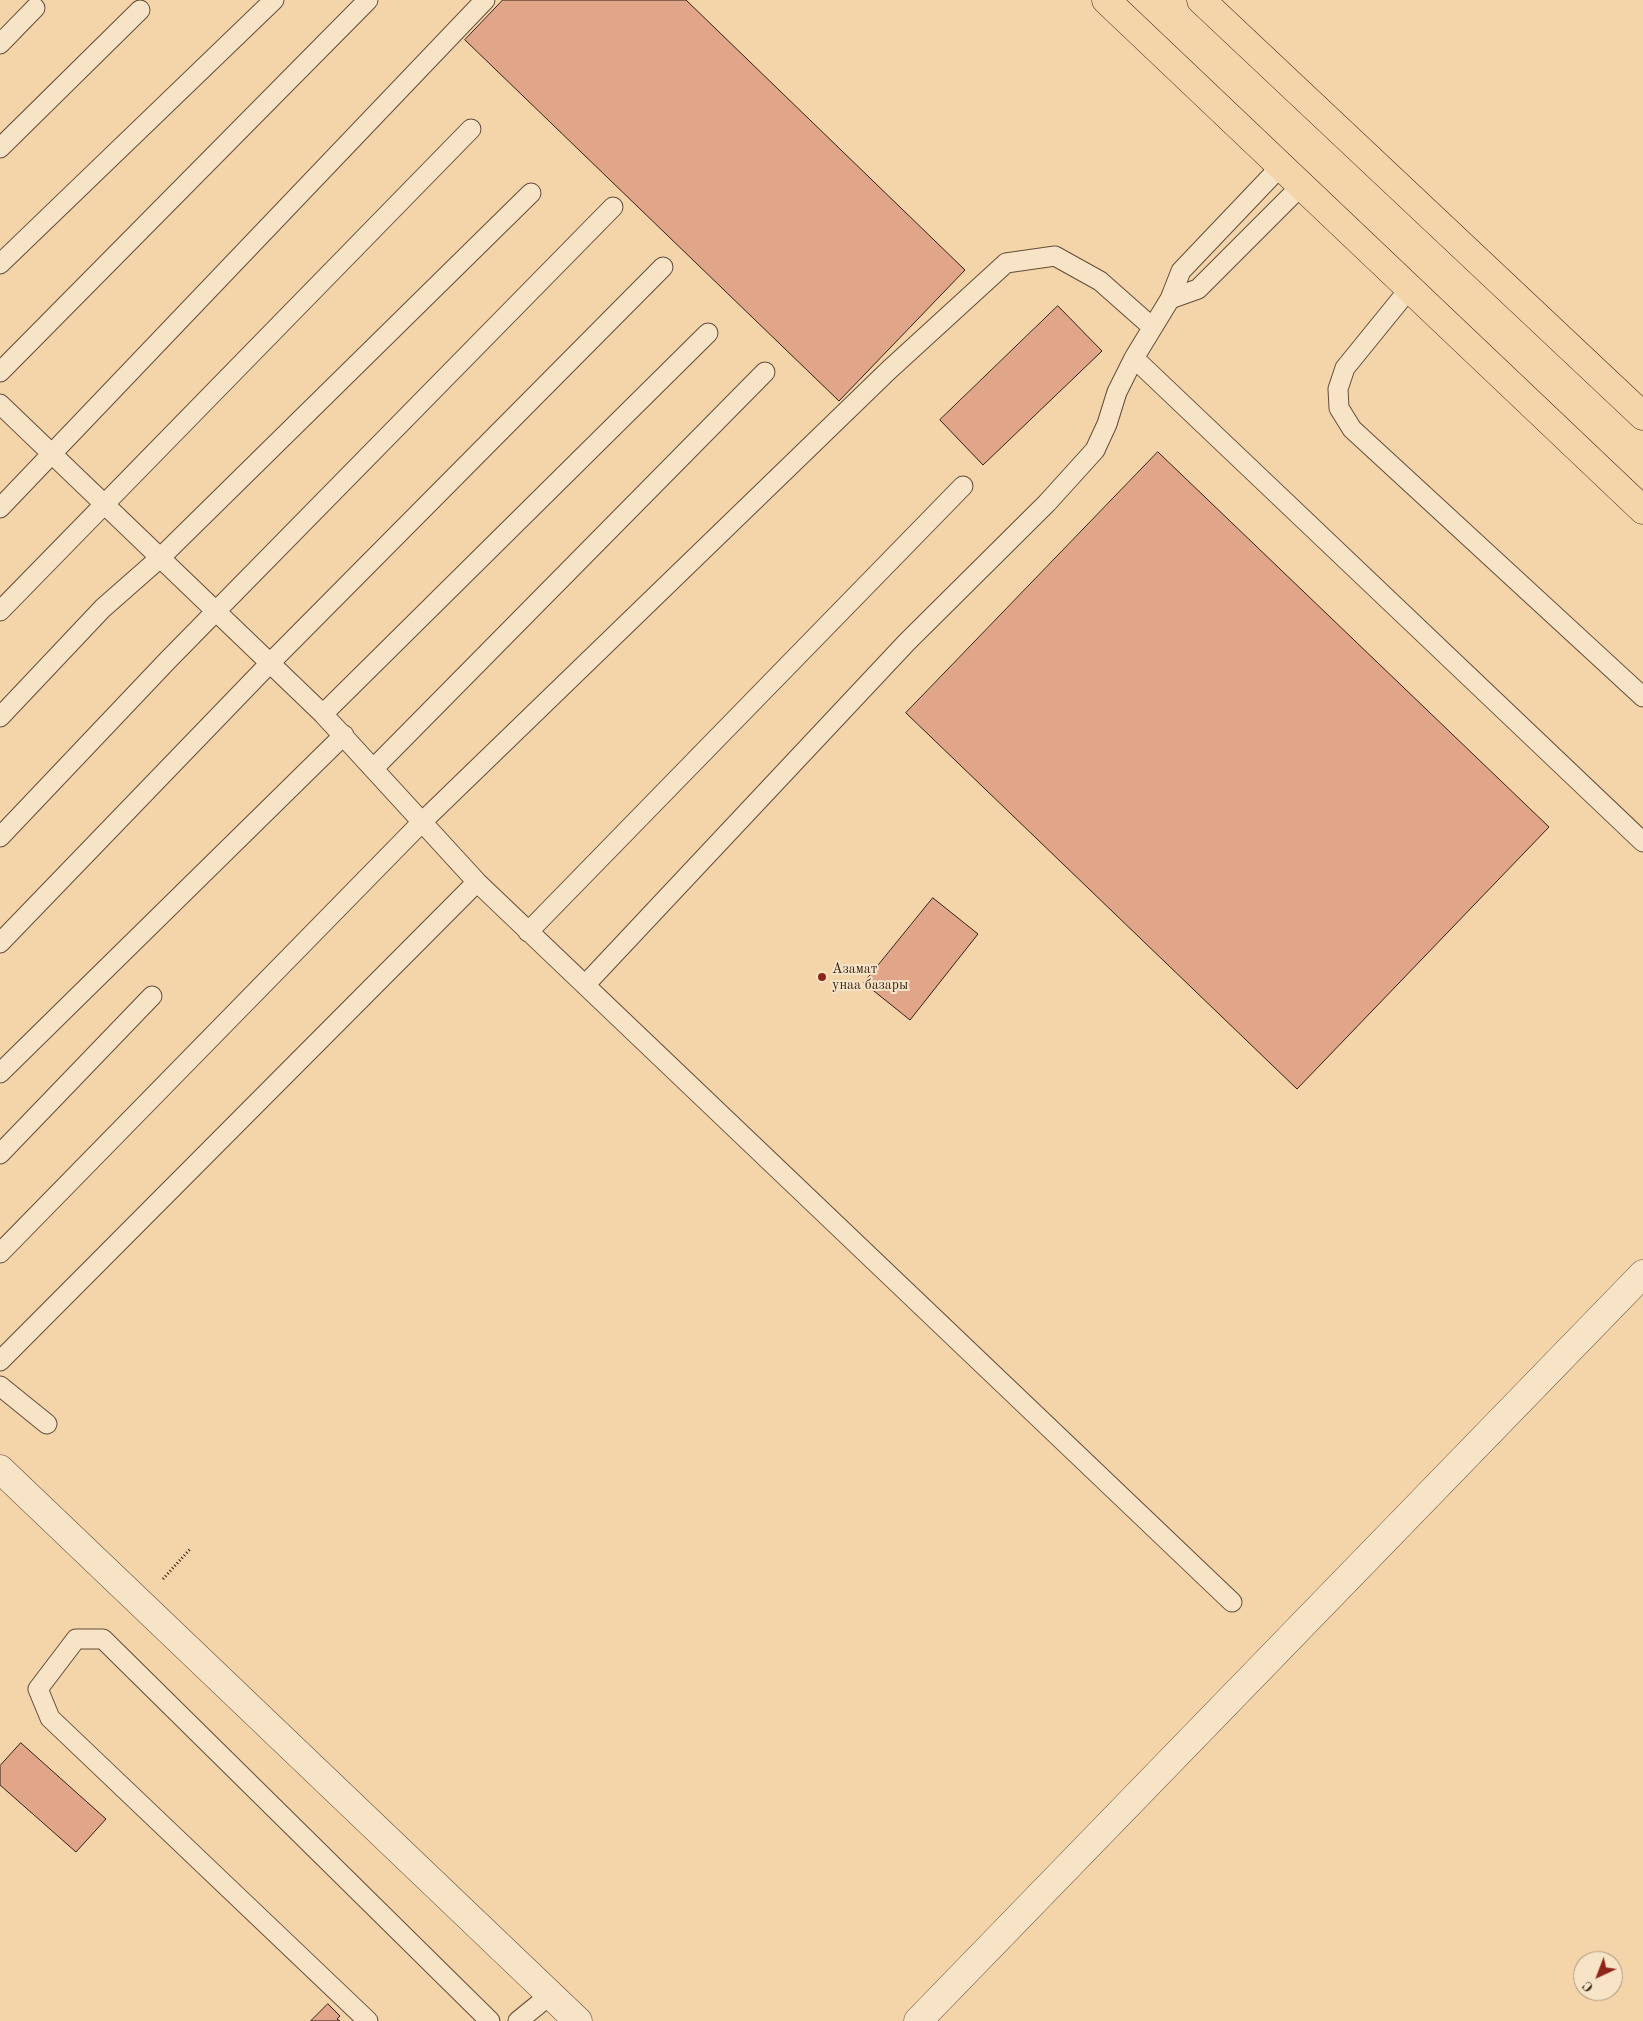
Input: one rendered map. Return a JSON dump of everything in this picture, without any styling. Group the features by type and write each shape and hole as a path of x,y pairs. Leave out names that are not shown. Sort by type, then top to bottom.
{"main road":[{"path":"1106,0 1643,510"},
{"path":"1201,0 1643,416"}],"street":[{"path":"918,2021 1643,1274"},
{"path":"0,1470 578,2021"}],"lane":[{"path":"0,264 274,0"},
{"path":"0,372 368,0"},
{"path":"0,508 485,0"},
{"path":"0,44 35,8"},
{"path":"0,148 140,10"},
{"path":"0,611 471,129"},
{"path":"585,985 907,642 1047,503 1095,450 1134,358 1170,299 1182,271 1281,166"},
{"path":"1170,299 1198,289 1302,185"},
{"path":"0,717 103,608 161,556 531,193"},
{"path":"0,837 168,660 613,207"},
{"path":"0,1253 422,822 889,370 1006,263 1055,256 1100,281 1152,327"},
{"path":"0,943 271,662 663,267"},
{"path":"1410,288 1345,368 1338,389 1339,408 1352,429 1376,452 1643,697"},
{"path":"324,714 708,333"},
{"path":"1134,358 1643,842"},
{"path":"374,768 765,372"},
{"path":"0,404 324,714 477,882 528,932 1232,1602"},
{"path":"528,932 963,486"},
{"path":"0,1073 344,734"},
{"path":"0,1361 477,882"},
{"path":"0,1154 152,996"},
{"path":"0,1386 47,1424"},
{"path":"368,2021 50,1718 38,1689 76,1639 103,1640 490,2021"},
{"path":"518,2021 550,1995"}],"path":[{"path":"140,1604 191,1548"}],"building":[{"path":"503,0 686,0 965,270 839,401 465,40"},
{"path":"1058,306 1102,351 983,465 940,420"},
{"path":"1158,452 1549,827 1297,1089 906,713"},
{"path":"933,898 978,934 910,1020 864,983"},
{"path":"21,1743 106,1819 76,1852 0,1785 0,1766"},
{"path":"328,2004 340,2016 337,2019 340,2021 311,2021"}],"place":[{"name":"Азамат унаа базары","path":"822,977"}]}
